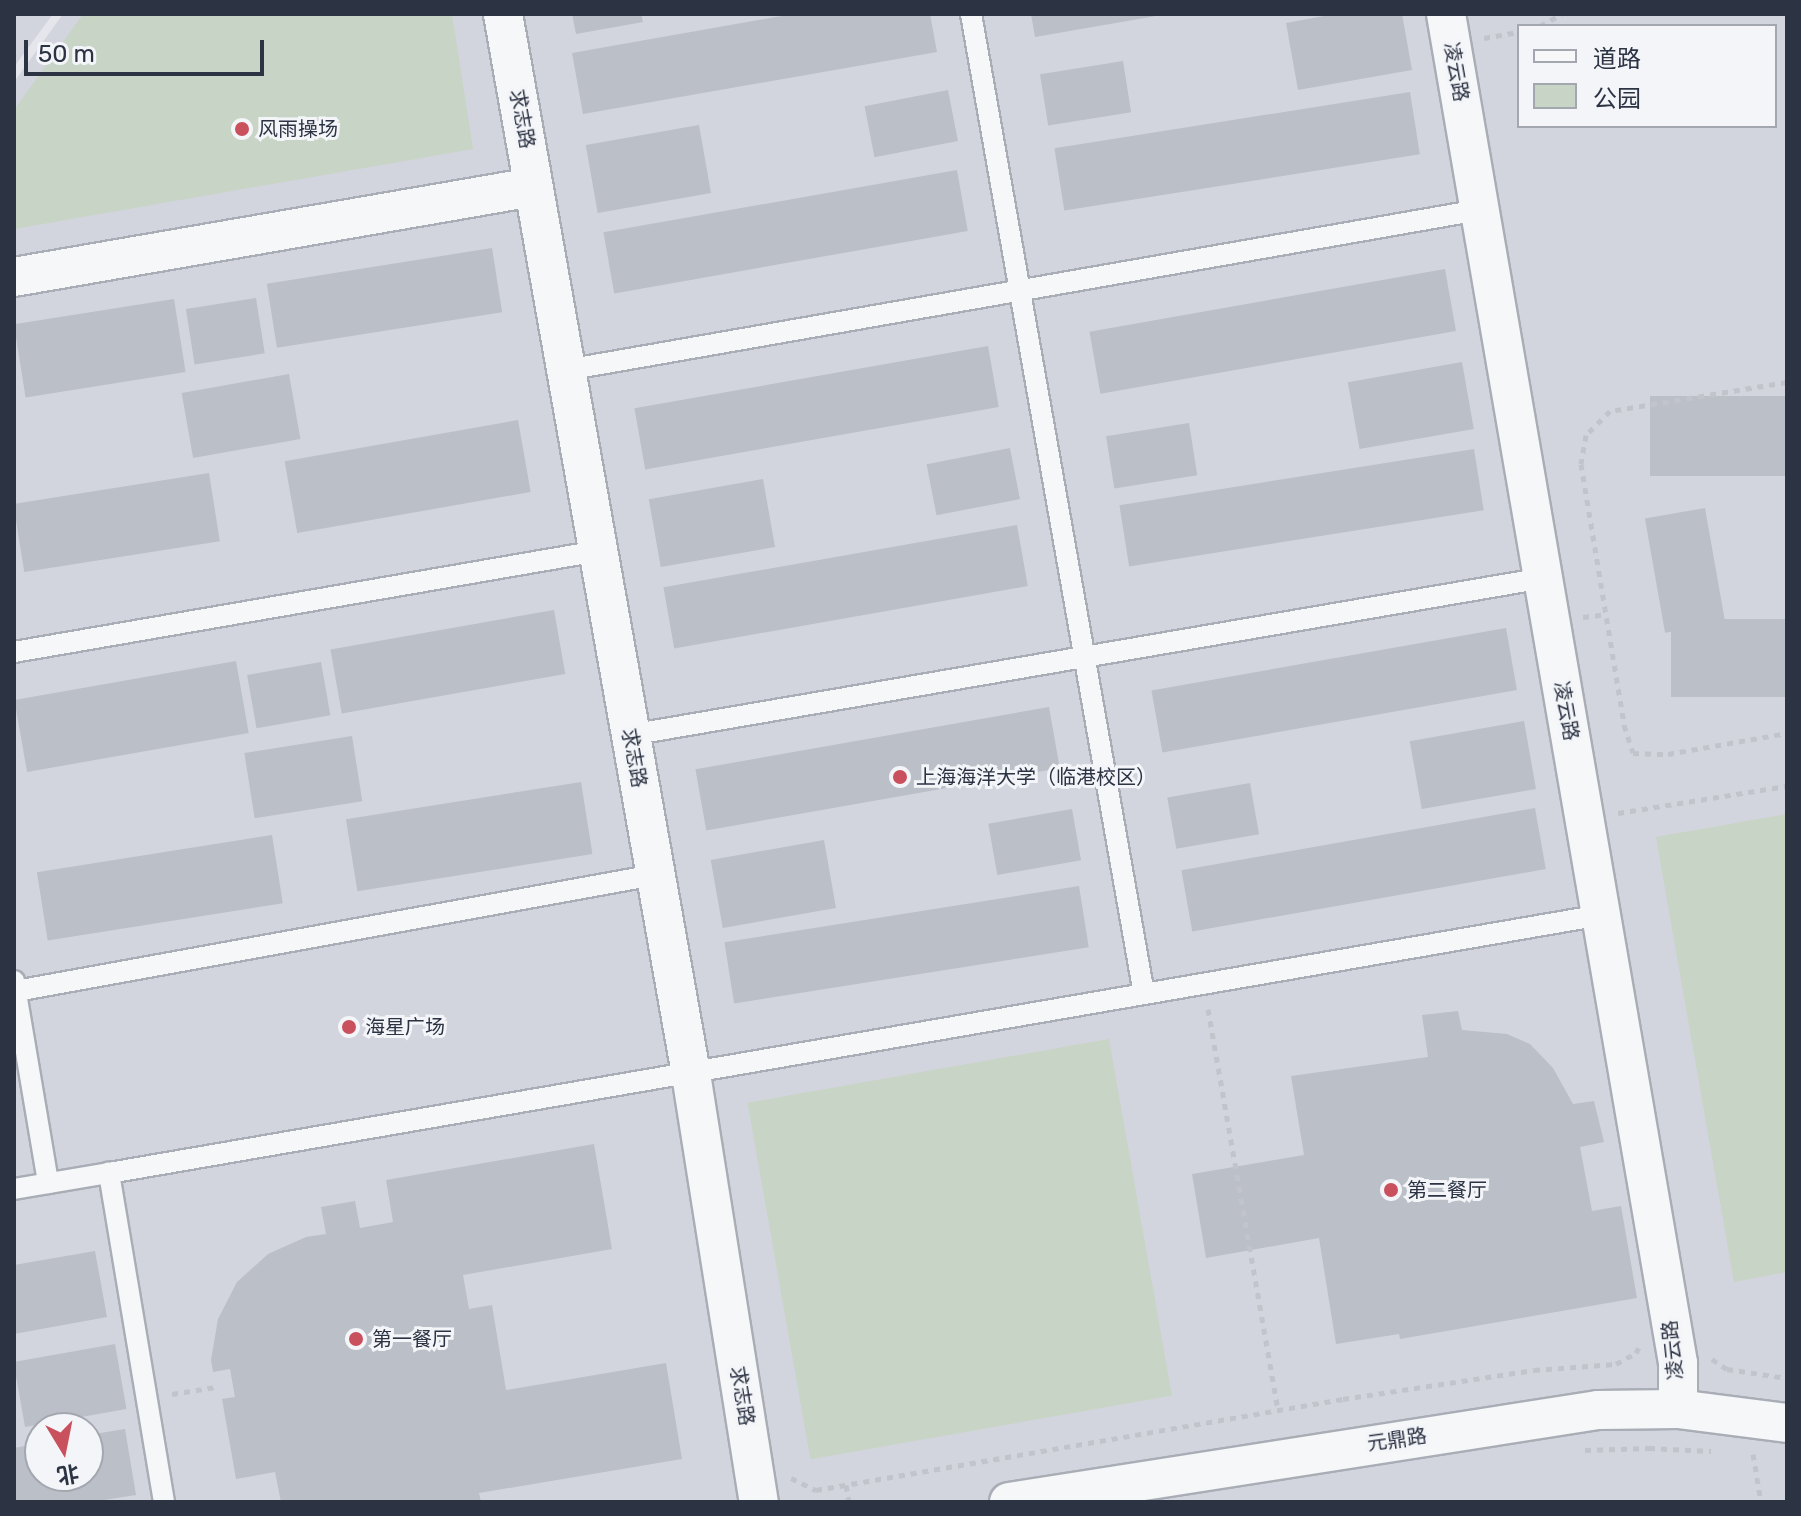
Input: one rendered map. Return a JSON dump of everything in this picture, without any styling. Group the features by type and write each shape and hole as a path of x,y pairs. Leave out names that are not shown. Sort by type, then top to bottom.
{"street":[{"name":"求志路","path":"503,14 691,1074 759,1502"},
{"name":"凌云路","path":"1446,14 1678,1363 1678,1409"},
{"path":"14,277 533,187"},
{"name":"元鼎路","path":"1009,1502 1598,1410 1678,1409 1787,1423"}],"lane":[{"path":"971,14 1144,994"},
{"path":"566,370 1479,210"},
{"path":"14,652 598,551"},
{"path":"630,735 1544,578"},
{"path":"48,1183 15,986 654,875"},
{"path":"14,1189 1601,915"},
{"path":"109,1173 164,1502"}],"path":[{"path":"1544,24 1562,14"},
{"path":"1787,382 1610,411 1586,435 1581,464 1624,725 1633,753 1668,754 1787,733"},
{"path":"1585,819 1787,786"},
{"path":"1203,984 1278,1410"},
{"path":"784,1471 796,1483 816,1490 1278,1410 1534,1370 1616,1364 1636,1353 1645,1337"},
{"path":"147,1399 215,1387"},
{"path":"1572,1451 1649,1448 1723,1452"},
{"path":"1738,1453 1763,1456"},
{"path":"1753,1454 1761,1502"},
{"path":"846,1485 849,1502"}],"shaded area":[{"path":"14,14 53,14 14,67"},
{"name":"上海海洋大学（临港校区）","path":"63,14 1787,14 1787,1502 14,1502 14,82"}],"green space":[{"name":"风雨操场","path":"83,14 452,14 473,149 14,229 14,110"},
{"path":"1787,814 1787,1272 1734,1282 1656,837"},
{"path":"1109,1039 1172,1396 810,1459 748,1103"}],"building":[{"path":"572,14 641,14 643,22 576,34"},
{"path":"793,14 930,14 937,52 583,114 572,53"},
{"path":"1031,14 1156,14 1156,16 1035,37"},
{"path":"1335,14 1402,14 1412,70 1298,90 1286,23"},
{"path":"1123,61 1131,112 1048,126 1040,74"},
{"path":"948,90 958,141 874,157 865,106"},
{"path":"1410,92 1420,154 1064,211 1054,148"},
{"path":"699,125 711,193 598,213 586,145"},
{"path":"957,170 968,231 614,293 603,232"},
{"path":"492,248 502,312 277,348 267,284"},
{"path":"1445,269 1456,331 1100,394 1089,332"},
{"path":"256,298 265,353 195,364 186,309"},
{"path":"174,299 186,372 26,397 14,324"},
{"path":"988,346 999,407 645,469 634,408"},
{"path":"1462,362 1474,429 1360,449 1348,382"},
{"path":"289,374 300,439 193,458 182,393"},
{"path":"1650,396 1787,396 1787,476 1650,476"},
{"path":"518,420 531,492 297,533 285,461"},
{"path":"1189,423 1197,475 1114,488 1106,436"},
{"path":"1010,448 1020,499 936,515 927,464"},
{"path":"1474,449 1484,510 1129,566 1119,505"},
{"path":"209,473 220,541 24,572 14,504"},
{"path":"763,479 775,547 661,567 649,499"},
{"path":"1705,508 1725,622 1665,633 1645,519"},
{"path":"1017,525 1028,586 674,648 663,587"},
{"path":"554,610 565,674 342,713 330,649"},
{"path":"1671,619 1787,619 1787,697 1671,697"},
{"path":"1506,628 1517,690 1162,753 1151,691"},
{"path":"236,661 249,733 27,772 14,700"},
{"path":"321,662 330,715 257,728 247,675"},
{"path":"1049,707 1060,768 706,830 695,769"},
{"path":"1524,721 1536,789 1422,809 1410,741"},
{"path":"352,736 362,801 255,818 244,753"},
{"path":"581,782 592,854 357,891 346,819"},
{"path":"1250,783 1259,834 1176,849 1167,798"},
{"path":"1535,808 1546,869 1192,931 1181,870"},
{"path":"1072,809 1081,860 997,875 988,824"},
{"path":"272,835 283,903 48,940 37,872"},
{"path":"824,840 836,908 723,928 711,860"},
{"path":"1079,886 1089,947 734,1003 724,942"},
{"name":"第二餐厅","path":"1458,1011 1462,1030 1507,1034 1530,1044 1553,1068 1573,1104 1594,1101 1604,1142 1580,1147 1592,1211 1621,1206 1637,1298 1400,1339 1399,1334 1336,1344 1319,1238 1206,1258 1192,1174 1304,1155 1291,1076 1428,1057 1422,1015"},
{"name":"第一餐厅","path":"594,1144 612,1249 463,1275 469,1309 492,1305 506,1390 666,1363 682,1459 479,1493 481,1502 281,1502 275,1472 236,1479 222,1399 235,1397 230,1369 213,1372 211,1360 218,1319 237,1282 268,1254 306,1237 326,1234 321,1207 355,1201 360,1228 393,1222 386,1180"},
{"path":"95,1251 107,1317 14,1334 14,1265"},
{"path":"115,1344 126,1409 104,1413 24,1412 24,1421 14,1362"},
{"path":"125,1429 136,1495 91,1502 14,1502 14,1448 24,1446 24,1492 104,1492 104,1432"}],"place":[{"name":"风雨操场","path":"242,129"},
{"name":"上海海洋大学（临港校区）","path":"900,777"},
{"name":"海星广场","path":"349,1027"},
{"name":"第二餐厅","path":"1391,1190"},
{"name":"第一餐厅","path":"356,1339"}]}
